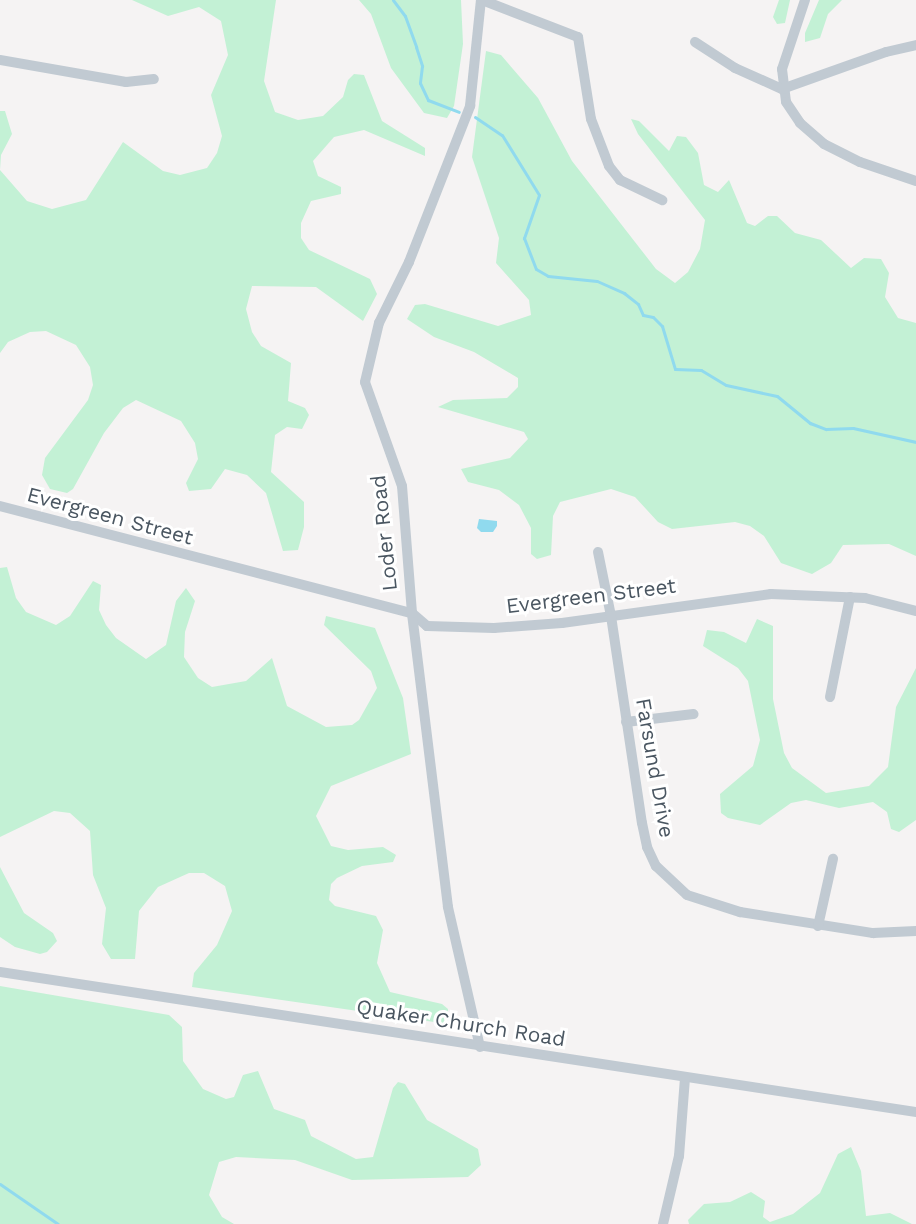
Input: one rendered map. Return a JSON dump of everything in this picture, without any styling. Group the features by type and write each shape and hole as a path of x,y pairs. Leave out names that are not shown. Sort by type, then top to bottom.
{"street":[{"path":"481,0 578,37 591,119 609,166 620,180 662,200"},
{"name":"Loder Road","path":"480,1047 448,907 412,613 402,486 389,441 370,402 366,370 378,322 409,262 470,106 481,0"},
{"path":"805,0 787,49 782,89 800,123 824,144 860,162 916,181"},
{"path":"695,42 735,68 782,89 886,52 916,45"},
{"path":"0,60 126,82 154,79"},
{"name":"Evergreen Street","path":"0,507 412,613 427,626 494,628 611,616 771,594 850,597 916,611"},
{"name":"Farsund Drive","path":"598,552 611,616 646,847 671,882 706,903 818,926 873,933 916,931"},
{"path":"830,697 850,597"},
{"path":"626,722 694,714"},
{"path":"818,926 833,859"},
{"name":"Quaker Church Road","path":"0,972 916,1112"},
{"path":"663,1224 679,1156 685,1078"}],"green space":[{"path":"132,0 276,0 264,81 275,112 298,120 323,116 343,97 348,80 354,74 364,75 382,121 425,148 425,156 364,130 334,137 313,161 318,176 341,187 341,194 311,201 301,223 301,238 309,250 370,279 377,294 363,321 316,287 252,286 246,309 252,332 261,346 291,363 288,401 305,408 309,415 302,429 287,427 275,435 271,472 304,502 304,527 298,550 283,551 266,493 247,475 225,469 211,489 189,491 186,483 198,459 195,443 181,421 136,400 123,408 104,433 73,489 67,493 50,489 42,475 45,458 88,400 93,385 90,367 76,345 46,331 30,332 8,342 0,353 0,170 27,201 52,209 86,200 123,142 163,171 180,175 207,168 217,153 222,136 211,95 228,55 221,21 199,7 168,16"},
{"path":"359,0 461,0 463,44 454,106 447,118 424,113 391,68 371,14"},
{"path":"779,0 790,0 785,23 777,24 773,17"},
{"path":"819,0 842,0 828,14 820,38 805,42 805,33"},
{"path":"486,51 501,55 538,98 572,161 656,269 675,283 688,272 700,249 705,220 638,134 631,119 639,121 669,151 677,136 686,137 698,153 704,185 718,192 729,180 747,223 755,226 768,216 777,216 795,233 821,240 851,268 864,258 881,259 889,273 885,297 898,318 916,323 916,556 889,544 843,545 831,563 812,574 781,563 764,536 750,526 735,522 672,529 658,522 635,497 611,489 560,502 553,516 551,555 537,559 531,554 531,528 519,505 499,490 468,482 461,469 510,458 528,439 524,432 438,407 453,400 507,398 518,387 518,378 474,352 434,337 407,319 415,305 425,304 498,326 531,315 529,300 496,263 499,238 472,157"},
{"path":"0,111 5,111 12,134 1,155 0,170"},
{"path":"7,567 16,598 26,612 56,625 70,616 93,581 101,585 99,610 106,625 116,638 146,659 166,645 176,601 186,588 195,601 185,632 184,657 198,678 212,687 246,681 272,658 287,706 326,727 352,725 359,720 377,688 371,671 324,625 326,616 375,628 403,698 411,754 331,786 316,816 331,846 348,850 383,847 396,855 393,862 362,866 337,878 331,884 329,900 335,906 376,916 383,930 377,963 390,992 442,1004 448,1009 448,1024 192,987 194,973 217,945 232,911 225,886 204,873 189,873 158,887 139,911 135,959 111,959 102,944 106,908 93,875 90,831 70,813 54,811 0,837 0,568"},
{"path":"757,619 773,626 773,699 784,753 792,768 826,793 869,786 888,767 896,707 916,668 916,820 899,832 891,829 887,812 873,802 839,808 806,800 791,803 760,825 728,818 721,813 720,794 753,766 760,740 748,681 738,668 703,646 707,630 724,632 746,643"},
{"path":"0,867 24,913 53,933 57,941 47,952 40,954 15,947 0,937"},
{"path":"0,986 169,1015 182,1027 183,1061 203,1089 226,1099 234,1097 243,1075 258,1071 274,1109 305,1120 311,1136 356,1159 373,1157 393,1088 398,1082 405,1084 427,1120 478,1149 481,1165 468,1177 352,1180 295,1160 236,1157 219,1162 209,1195 222,1217 234,1224 0,1224"},
{"path":"851,1147 861,1171 866,1216 890,1213 912,1224 689,1224 688,1220 704,1204 730,1202 751,1192 765,1201 763,1217 770,1222 793,1214 820,1193 838,1154"}],"water":[{"path":"479,519 497,521 497,526 493,532 481,532 477,528"}],"waterway":[{"path":"393,0 405,16 416,47 422,66 420,83 428,100 459,112"},
{"path":"475,117 502,135 539,195 524,238 536,269 548,276 597,281 624,293 638,304 643,315 653,317 662,326 675,369 701,370 726,385 777,396 810,423 826,429 853,428 916,442"},
{"path":"0,1184 58,1224"}]}
